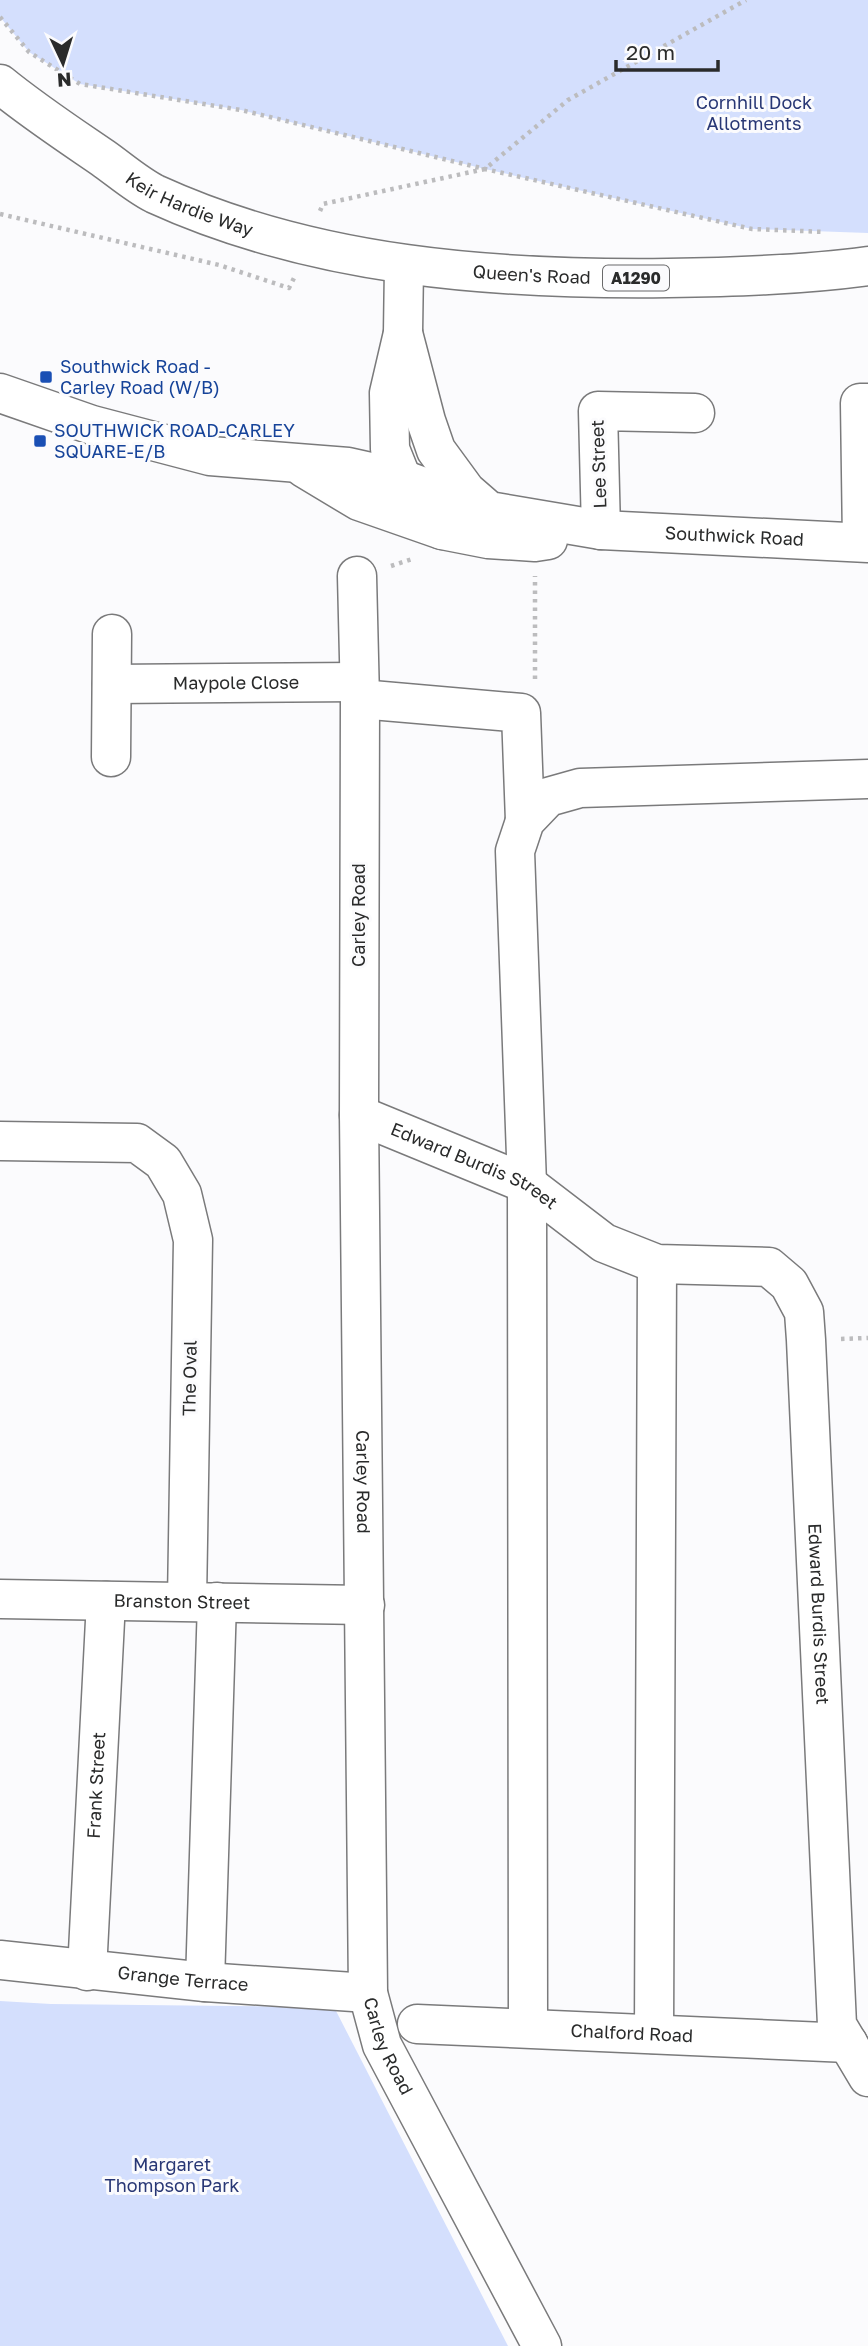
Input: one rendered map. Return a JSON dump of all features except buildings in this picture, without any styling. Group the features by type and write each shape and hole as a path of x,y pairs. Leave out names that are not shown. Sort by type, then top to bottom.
{"street":[{"name":"Keir Hardie Way","path":"0,84 153,193 229,224 306,245 404,266"},
{"name":"Queen's Road","path":"404,266 519,275 619,278 744,277 868,266"},
{"path":"404,266 403,334 389,393 390,449 402,479 422,511 442,530"},
{"path":"403,334 436,450 466,491 489,511"},
{"path":"0,393 92,425 210,456 348,467 402,479 489,511 601,530"},
{"path":"864,403 865,542"},
{"name":"Lee Street","path":"601,530 598,411 695,413"},
{"path":"297,463 359,501 442,530 488,539 535,542 601,530"},
{"name":"Southwick Road","path":"601,530 865,542"},
{"name":"Carley Road","path":"357,576 360,691 359,1115 368,1993 382,2045 542,2346"},
{"path":"111,757 112,634"},
{"name":"Maypole Close","path":"112,684 360,691 521,713"},
{"path":"521,713 525,821 515,851 527,1184 528,2028"},
{"path":"525,821 548,797 580,788 868,779"},
{"name":"Edward Burdis Street","path":"359,1115 527,1184 604,1243 657,1264 769,1267 789,1284 804,1312 837,2025 868,2077"},
{"name":"The Oval","path":"0,1141 137,1143 163,1162 183,1194 193,1240 202,1602 205,1982"},
{"path":"654,2034 657,1264"},
{"name":"Branston Street","path":"0,1599 365,1605"},
{"name":"Frank Street","path":"87,1971 106,1601"},
{"name":"Grange Terrace","path":"0,1960 205,1982 368,1993"},
{"name":"Chalford Road","path":"417,2024 848,2043"}],"path":[{"path":"485,169 568,100 746,0"},
{"path":"0,17 29,52 80,84 241,110 485,169 752,229 830,232"},
{"path":"521,713 534,700 535,542"}],"green space":[{"name":"Cornhill Dock Allotments","path":"0,0 868,0 868,233 752,229 485,169 241,110 80,84 29,52 0,17"},
{"name":"Margaret Thompson Park","path":"0,2001 334,2007 508,2346 0,2346"}],"place":[{"name":"Southwick Road - Carley Road (W/B)","path":"46,377"},
{"name":"SOUTHWICK ROAD-CARLEY SQUARE-E/B","path":"40,441"}]}
